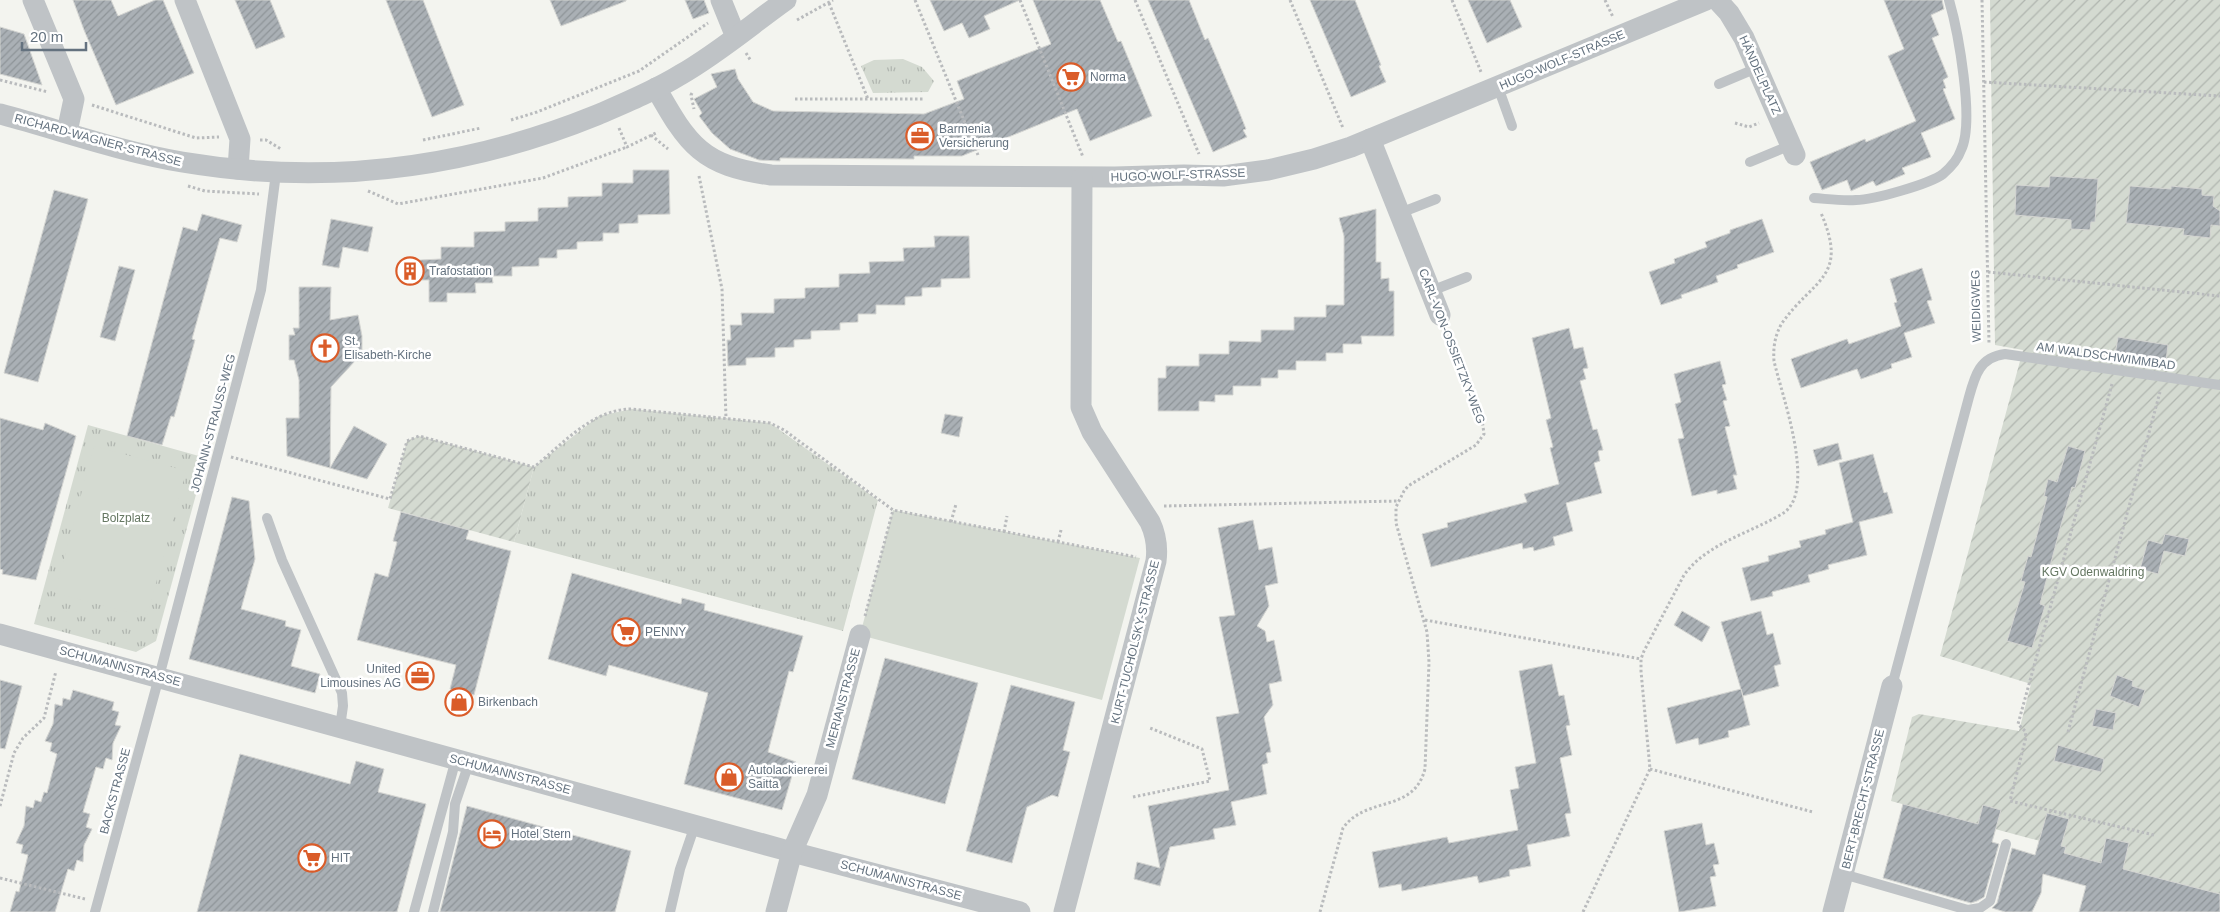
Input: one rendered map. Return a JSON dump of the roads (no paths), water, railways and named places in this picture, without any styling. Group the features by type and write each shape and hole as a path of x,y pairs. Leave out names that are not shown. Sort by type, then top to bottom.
{"street":[{"path":"33,0 74,99 68,132"},
{"path":"185,0 240,139 238,169"},
{"name":"RICHARD-WAGNER-STRASSE","path":"0,114 165,159 238,169 276,173 330,173 402,167 493,151 574,124 656,88 694,67 786,0"},
{"name":"HUGO-WOLF-STRASSE","path":"656,88 679,129 693,144 717,161 746,172 771,176 1082,178 1237,175 1314,159 1361,143 1706,0"},
{"name":"HÄNDELPLATZ","path":"1717,0 1737,25 1793,150"},
{"path":"723,6 736,37"},
{"name":"CARL-VON-OSSIETZKY-WEG","path":"1361,143 1400,213 1440,316"},
{"name":"KURT-TUCHOLSKY-STRASSE","path":"1064,912 1158,549 1156,534 1092,432 1081,407 1082,178"},
{"name":"SCHUMANNSTRASSE","path":"0,634 792,852 1020,912"},
{"name":"MERIANSTRASSE","path":"776,912 792,852 817,795 860,635"},
{"name":"BERT-BRECHT-STRASSE","path":"1834,912 1892,686"}],"lane":[{"path":"1814,198 1857,200 1880,197 1942,176 1962,150 1965,131 1965,98 1959,48 1948,0"},
{"path":"1719,84 1757,68"},
{"path":"1494,89 1512,126"},
{"path":"1750,162 1793,150"},
{"name":"JOHANN-STRAUSS-WEG","path":"159,677 264,277 276,173"},
{"path":"1400,213 1436,199"},
{"path":"1431,291 1466,276"},
{"name":"AM WALDSCHWIMMBAD","path":"1989,358 2006,354 2220,385"},
{"name":"WEIDIGWEG","path":"1892,686 1969,397 1980,367 1989,358"},
{"path":"267,518 282,560 342,692 343,706 340,727"},
{"name":"BACKSTRASSE","path":"96,907 159,677"},
{"path":"414,912 462,761"},
{"path":"433,912 452,832 462,761"},
{"path":"670,912 680,869 694,825"},
{"path":"1843,874 1968,910 1980,908 1990,901 2006,844"}],"place":[{"name":"Norma","path":"1071,77"},
{"name":"Barmenia Versicherung","path":"920,136"},
{"name":"Trafostation","path":"410,271"},
{"name":"St. Elisabeth-Kirche","path":"325,348"},
{"name":"PENNY","path":"626,632"},
{"name":"United Limousines AG","path":"420,676"},
{"name":"Birkenbach","path":"459,702"},
{"name":"Autolackiererei Saitta","path":"729,777"},
{"name":"Hotel Stern","path":"492,834"},
{"name":"HIT","path":"312,858"}],"park label":[{"name":"Bolzplatz","path":"126,518"},
{"name":"KGV Odenwaldring","path":"2093,572"}]}
